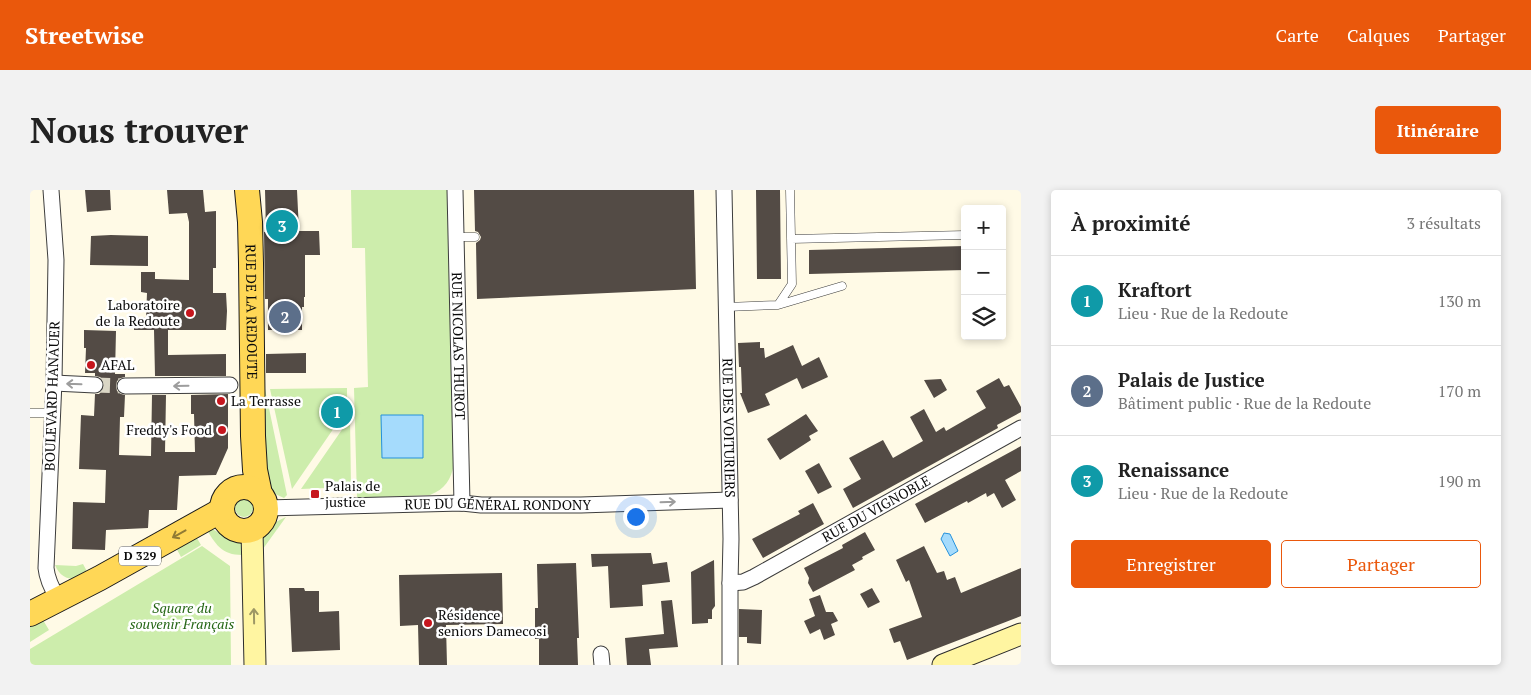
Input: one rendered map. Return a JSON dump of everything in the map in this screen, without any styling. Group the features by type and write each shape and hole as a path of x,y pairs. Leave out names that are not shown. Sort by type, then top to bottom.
{"main road":[{"name":"RUE DE LA REDOUTE","path":"247,190 251,255 253,436 255,470 263,501"},
{"name":"RUE DE LA REDOUTE","path":"234,488 246,470 253,436"},
{"path":"244,486 251,488 263,501 263,520 252,530 240,531 231,527 224,519 222,510 223,500 234,488 244,486"},
{"name":"D 329","path":"30,614 96,580 222,510"}],"street":[{"name":"BOULEVARD HANAUER","path":"51,190 56,260 54,383 46,568 51,586 58,599"},
{"name":"RUE NICOLAS THUROT","path":"455,190 462,503"},
{"name":"RUE DES VOITURIERS","path":"724,190 732,539 730,665"},
{"path":"54,383 95,385"},
{"path":"125,386 230,385"},
{"name":"RUE DU VIGNOBLE","path":"730,583 743,582 754,577 1021,428"},
{"name":"RUE DU GÉNÉRAL RONDONY","path":"263,501 581,505 730,500"},
{"path":"252,530 255,665"},
{"path":"943,665 1021,634"}],"lane":[{"path":"778,305 792,284 790,190"},
{"path":"791,239 961,235"},
{"path":"456,237 475,236"},
{"path":"726,307 778,305 842,286"},
{"path":"30,413 52,413"}],"green space":[{"path":"351,190 447,190 454,464 447,483 440,490 430,495 357,498 354,388 368,387 365,248 352,248"},
{"path":"347,388 347,409 292,489 270,389"},
{"path":"261,389 265,389 287,495 284,498 275,494 264,481"},
{"path":"350,418 351,487 301,489"},
{"path":"240,499 248,499 253,504 251,515 240,517 235,512 235,504"},
{"path":"286,517 260,553 260,540 264,532 274,523"},
{"path":"206,528 244,543 242,555 229,553 220,548"},
{"path":"194,533 201,545 181,557 175,546"},
{"name":"Square du souvenir Français","path":"202,546 230,566 231,665 30,665 30,649"},
{"path":"83,564 90,577 79,579 65,577 58,571 55,565 76,566"},
{"path":"43,620 49,630 30,642 30,627"}],"water":[{"path":"381,415 423,415 423,458 382,458"},
{"path":"944,533 950,534 958,551 950,556 941,539"}],"building":[{"path":"85,190 110,190 111,210 87,212"},
{"path":"167,190 203,190 205,212 216,211 216,268 213,268 213,293 226,293 227,311 226,330 168,330 168,355 226,354 226,376 155,376 154,330 134,330 134,317 146,318 147,293 141,292 141,272 155,272 155,279 189,280 189,222 187,213 169,214"},
{"path":"265,190 297,190 299,231 319,231 320,255 305,255 305,297 304,307 302,307 302,330 268,330 268,299 265,299"},
{"path":"474,190 694,190 696,289 477,299 476,243 481,237 475,231"},
{"path":"756,190 780,190 781,279 757,279"},
{"path":"91,236 148,236 148,266 90,265"},
{"path":"961,246 961,270 809,274 809,250"},
{"path":"84,330 116,331 115,374 125,374 125,377 117,381 116,386 117,391 125,395 124,417 120,417 119,455 151,456 152,395 166,395 165,452 195,452 194,414 191,414 191,395 228,394 228,448 216,475 179,476 177,510 149,510 148,528 106,530 105,550 72,549 73,502 105,503 106,470 79,469 81,415 94,416 95,394 99,394 103,390 104,385 103,380 95,376 95,373 85,373 86,348 84,348"},
{"path":"760,342 760,348 764,348 765,358 793,345 802,366 819,357 828,377 802,389 797,378 765,394 770,405 748,413 740,393 742,393 741,367 739,367 738,343"},
{"path":"306,353 306,373 266,373 266,354"},
{"path":"999,378 1004,387 1009,385 1021,407 1021,412 997,425 998,428 853,508 843,489 861,479 849,458 883,440 893,458 923,441 910,417 924,409 936,432 944,427 946,431 986,408 976,391"},
{"path":"941,379 947,390 934,398 924,380"},
{"path":"806,414 818,431 809,436 811,440 780,460 767,439"},
{"path":"1021,446 1021,471 1005,480 1016,500 1002,508 994,493 987,497 986,493 925,523 915,504"},
{"path":"819,463 832,487 818,494 805,471"},
{"path":"813,503 824,524 763,558 752,539 800,514 798,511"},
{"path":"865,532 875,550 852,565 855,570 813,592 808,583 809,578 804,568 843,548 842,545"},
{"path":"924,546 937,573 944,571 947,580 955,577 961,593 1021,568 1021,616 907,660 900,641 894,643 889,629 922,617 909,580 906,582 896,560"},
{"path":"651,553 653,564 667,562 670,582 642,585 643,606 610,608 608,566 592,567 591,554"},
{"path":"714,560 715,606 712,610 712,619 708,619 708,623 692,624 691,572"},
{"path":"576,563 579,638 577,638 578,665 539,665 539,639 535,639 535,608 538,608 537,564"},
{"path":"502,573 503,624 446,625 447,665 419,665 418,625 400,626 399,575"},
{"path":"289,588 319,591 319,612 339,611 340,650 292,652"},
{"path":"872,588 880,602 868,608 860,594"},
{"path":"820,595 826,612 833,612 838,621 831,624 835,635 824,640 820,629 810,634 804,621 815,616 809,599"},
{"path":"672,600 678,647 649,649 651,665 627,665 625,638 664,634 661,601"},
{"path":"739,609 762,610 761,644 747,643 747,637 739,637"}],"tunnel":[{"path":"95,385 125,386"}],"place":[{"name":"Renaissance","path":"282,226"},
{"name":"Laboratoire de la Redoute","path":"190,313"},
{"name":"Palais de Justice","path":"285,317"},
{"name":"AFAL","path":"91,365"},
{"name":"La Terrasse","path":"221,401"},
{"name":"Kraftort","path":"337,412"},
{"name":"Freddy's Food","path":"222,430"},
{"name":"Palais de justice","path":"315,494"},
{"name":"Résidence seniors Damecosi","path":"428,623"}]}
